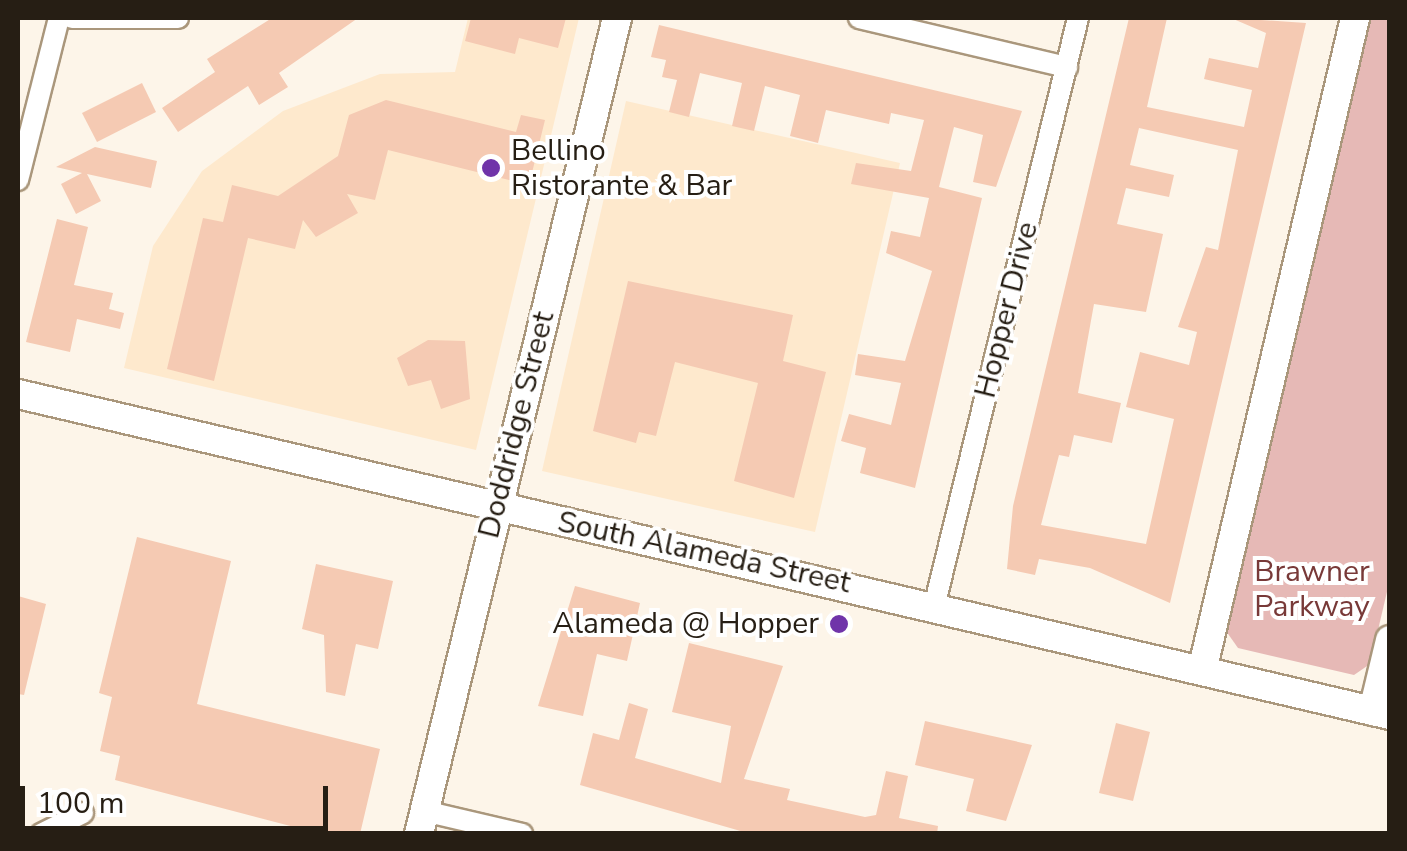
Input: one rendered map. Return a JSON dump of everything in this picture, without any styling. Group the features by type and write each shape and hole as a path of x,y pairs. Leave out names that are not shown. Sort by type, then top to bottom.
{"main road":[{"name":"Doddridge Street","path":"422,822 616,18"},
{"path":"1202,671 1355,18"},
{"name":"South Alameda Street","path":"18,394 496,508 935,603 1381,713"},
{"path":"1381,713 1390,640"}],"street":[{"path":"18,180 59,18"},
{"path":"72,18 178,18"},
{"path":"859,18 1067,67"},
{"name":"Hopper Drive","path":"935,603 1078,18"},
{"path":"42,834 83,813"},
{"path":"422,822 522,834"}],"shaded area":[{"path":"468,18 579,18 476,450 124,368 153,246 202,171 283,111 380,74 455,72"},
{"path":"626,101 900,163 815,532 542,471"}],"green space":[{"name":"Brawner Parkway","path":"1369,18 1390,18 1390,579 1370,664 1354,675 1238,648 1226,631"}],"building":[{"path":"272,18 358,18 279,73 288,87 259,105 248,86 178,132 162,108 215,72 207,59"},
{"path":"471,18 566,18 558,48 519,38 515,54 465,41"},
{"path":"1129,18 1167,18 1147,107 1244,127 1252,90 1204,79 1209,58 1258,68 1266,33 1231,18 1306,23 1170,603 1090,568 1039,559 1035,575 1007,569 1013,506","holes":["1139,128 1238,150 1218,250 1206,247 1178,327 1197,332 1189,365 1140,352 1126,407 1174,419 1146,544 1041,525 1059,455 1069,457 1074,435 1112,443 1121,403 1078,393 1094,304 1146,312 1163,234 1117,224 1126,188 1169,197 1174,175 1130,165"]},
{"path":"659,25 1022,111 996,187 973,182 983,135 954,127 939,187 982,198 915,488 860,473 866,448 841,441 849,414 891,425 901,383 855,375 858,354 905,361 932,271 886,253 891,231 920,237 929,198 851,184 856,163 911,171 924,120 891,113 889,124 826,110 818,143 790,136 800,95 765,86 754,131 732,126 742,83 700,73 689,117 669,112 677,80 662,77 666,60 651,57"},
{"path":"142,83 156,112 97,142 82,113"},
{"path":"386,100 516,132 521,115 545,120 529,185 388,150 375,200 347,194 358,213 316,237 303,220 295,249 248,238 214,381 167,369 203,218 223,222 232,185 278,196 338,156 349,115"},
{"path":"95,147 157,161 151,188 87,174 101,201 76,214 61,184 82,173 56,167"},
{"path":"57,219 88,227 74,285 113,293 109,309 124,313 120,329 77,319 70,352 26,342"},
{"path":"628,281 793,315 783,361 826,372 794,498 734,481 758,383 675,362 656,436 639,432 636,443 593,431"},
{"path":"428,340 465,341 470,399 441,409 431,380 408,386 397,358"},
{"path":"137,537 231,561 197,704 380,749 360,834 321,834 115,780 120,756 100,751 112,697 99,693"},
{"path":"316,564 393,581 378,649 356,644 345,696 326,692 324,635 302,629"},
{"path":"575,586 640,603 627,661 597,654 583,716 538,706"},
{"path":"18,596 46,604 24,695 18,694"},
{"path":"689,643 783,666 744,779 790,789 787,800 865,817 876,815 886,771 908,776 899,818 938,826 937,834 751,834 580,785 593,733 619,740 629,703 648,709 635,758 721,783 731,726 672,712"},
{"path":"925,721 1032,745 1006,821 966,811 974,779 915,765"},
{"path":"1116,723 1150,732 1133,801 1099,793"}],"place":[{"name":"Bellino Ristorante & Bar","path":"491,168"},
{"name":"Alameda @ Hopper","path":"839,624"}]}
